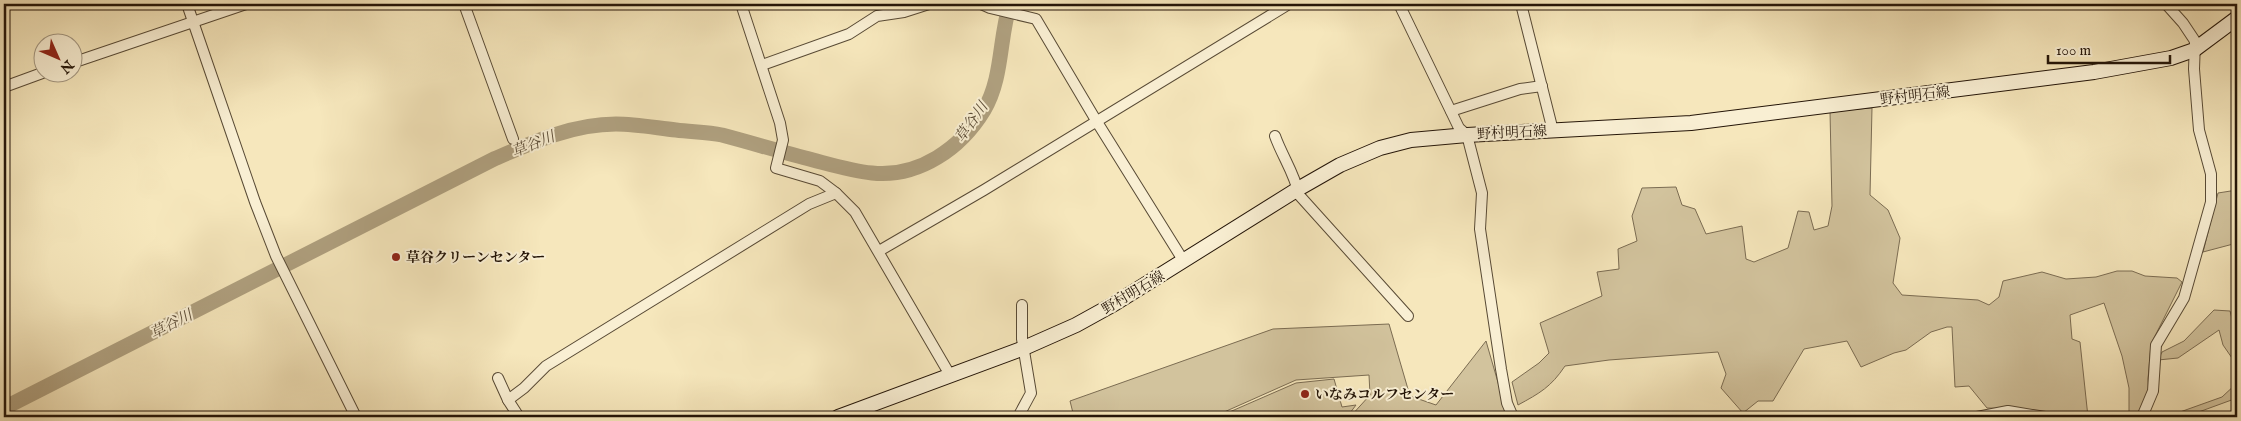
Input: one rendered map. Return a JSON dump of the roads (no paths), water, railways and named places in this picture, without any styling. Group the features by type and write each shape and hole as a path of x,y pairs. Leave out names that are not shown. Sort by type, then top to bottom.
{"main road":[{"name":"野村明石線","path":"838,417 1024,348 1076,325 1114,304 1298,189 1340,165 1380,148 1411,140 1466,134 1691,123 2094,72 2171,58 2194,50 2237,18"}],"street":[{"path":"187,4 255,202 276,256 356,417"},
{"path":"82,60 246,4"},
{"path":"464,4 513,139"},
{"path":"741,4 780,123 783,140 776,168 820,181 836,193 855,212 950,376"},
{"path":"762,65 849,34 877,16 904,12 929,4"},
{"path":"879,251 1289,4"},
{"path":"1399,4 1458,128 1466,134 1482,193 1480,229 1505,394 1513,417"},
{"path":"1521,4 1553,130"},
{"path":"2142,417 2153,391 2156,345 2184,298 2211,202 2211,174 2199,130 2194,50 2196,41 2166,4"},
{"path":"985,6 1036,19 1096,122 1184,260"},
{"path":"4,87 32,77"},
{"path":"1451,111 1520,89 1542,86"},
{"path":"1275,136 1300,195 1408,316"},
{"path":"508,400 524,388 546,366 809,204 836,193"},
{"path":"1018,417 1031,393 1022,339 1022,305"},
{"path":"498,378 508,400 519,417"},
{"path":"1978,417 2008,411 2046,417"}],"waterway":[{"name":"草谷川","path":"4,408 494,159 538,140 584,127 616,124 639,125 716,134 835,166 872,173 906,171 922,165 937,158 951,148 975,124 984,110 995,85 1010,4"}],"place":[{"name":"草谷クリーンセンター","path":"396,257"},
{"name":"いなみコルフセンター","path":"1305,394"}]}
